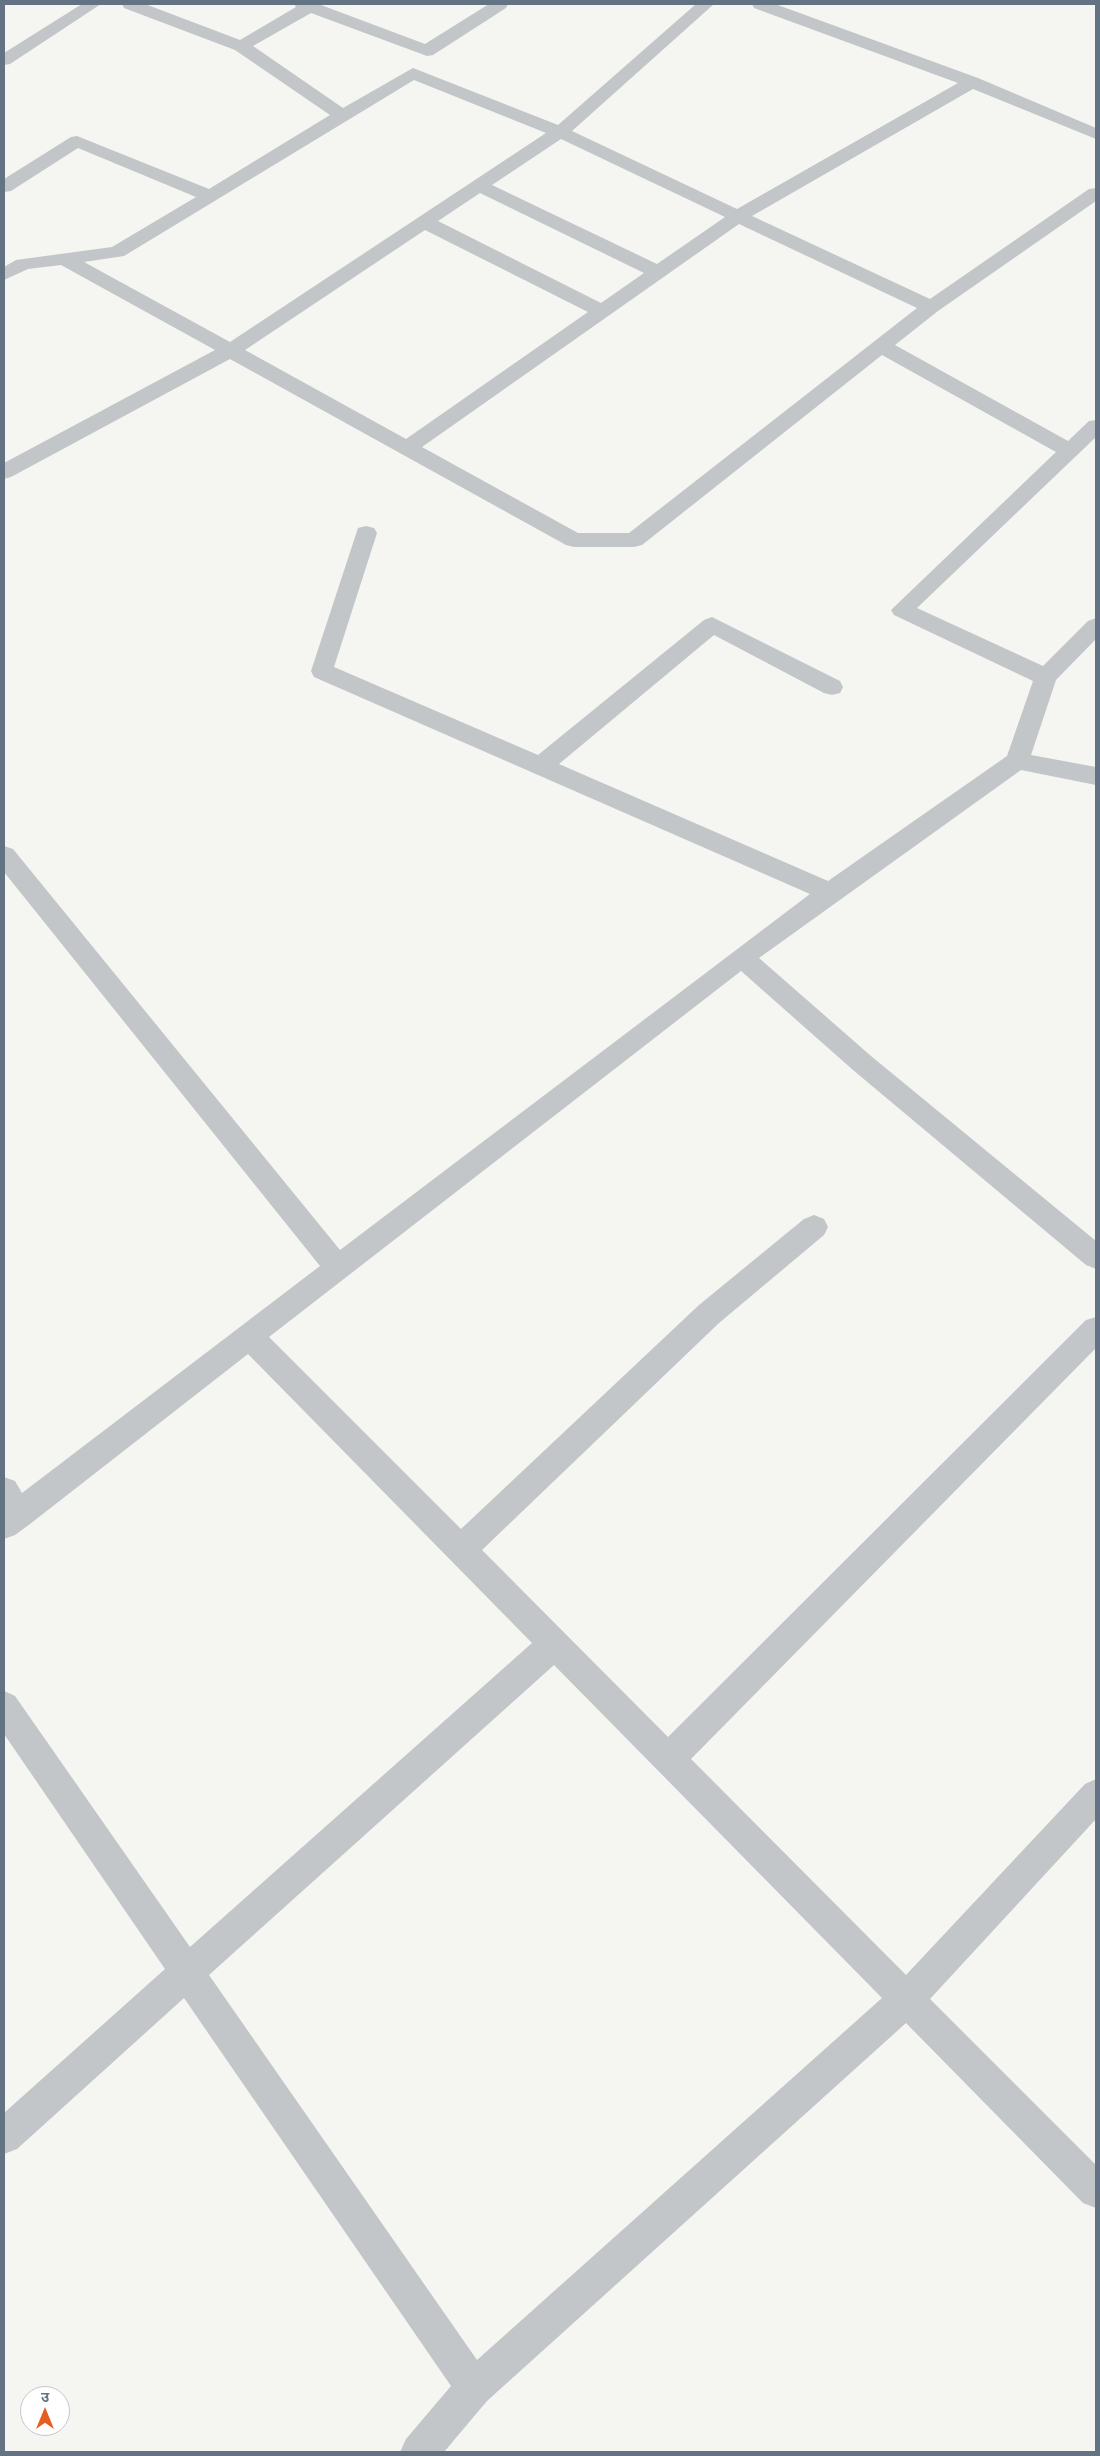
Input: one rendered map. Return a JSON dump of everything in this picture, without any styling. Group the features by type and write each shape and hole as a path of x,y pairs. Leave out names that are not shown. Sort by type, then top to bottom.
{"street":[{"path":"4,60 93,4"},
{"path":"130,4 241,46 343,116"},
{"path":"4,274 23,264 117,252 414,73 427,51 500,4"},
{"path":"4,472 231,350 560,132 706,4"},
{"path":"760,4 972,82 1096,134"},
{"path":"241,46 308,5 427,51"},
{"path":"414,73 560,132 931,307"},
{"path":"407,448 738,216 972,82"},
{"path":"4,187 77,141 210,196"},
{"path":"479,186 658,272"},
{"path":"65,259 574,540 634,540 931,307 1096,193"},
{"path":"425,222 602,311"},
{"path":"101,278 117,252"},
{"path":"882,346 1070,451"},
{"path":"1046,677 902,610 1096,426"},
{"path":"366,533 322,671 830,892"},
{"path":"540,766 712,625 832,687"},
{"path":"9,1510 250,1336 742,957 830,892 1017,761 1046,677 1096,626"},
{"path":"1017,761 1096,776"},
{"path":"4,856 338,1268"},
{"path":"742,957 862,1063 1096,1257"},
{"path":"461,1550 709,1314 814,1227"},
{"path":"669,1759 1096,1329"},
{"path":"250,1336 1096,2190"},
{"path":"4,2136 554,1644"},
{"path":"4,1707 474,2388"},
{"path":"419,2452 474,2388 906,2000 1096,1795"}]}
